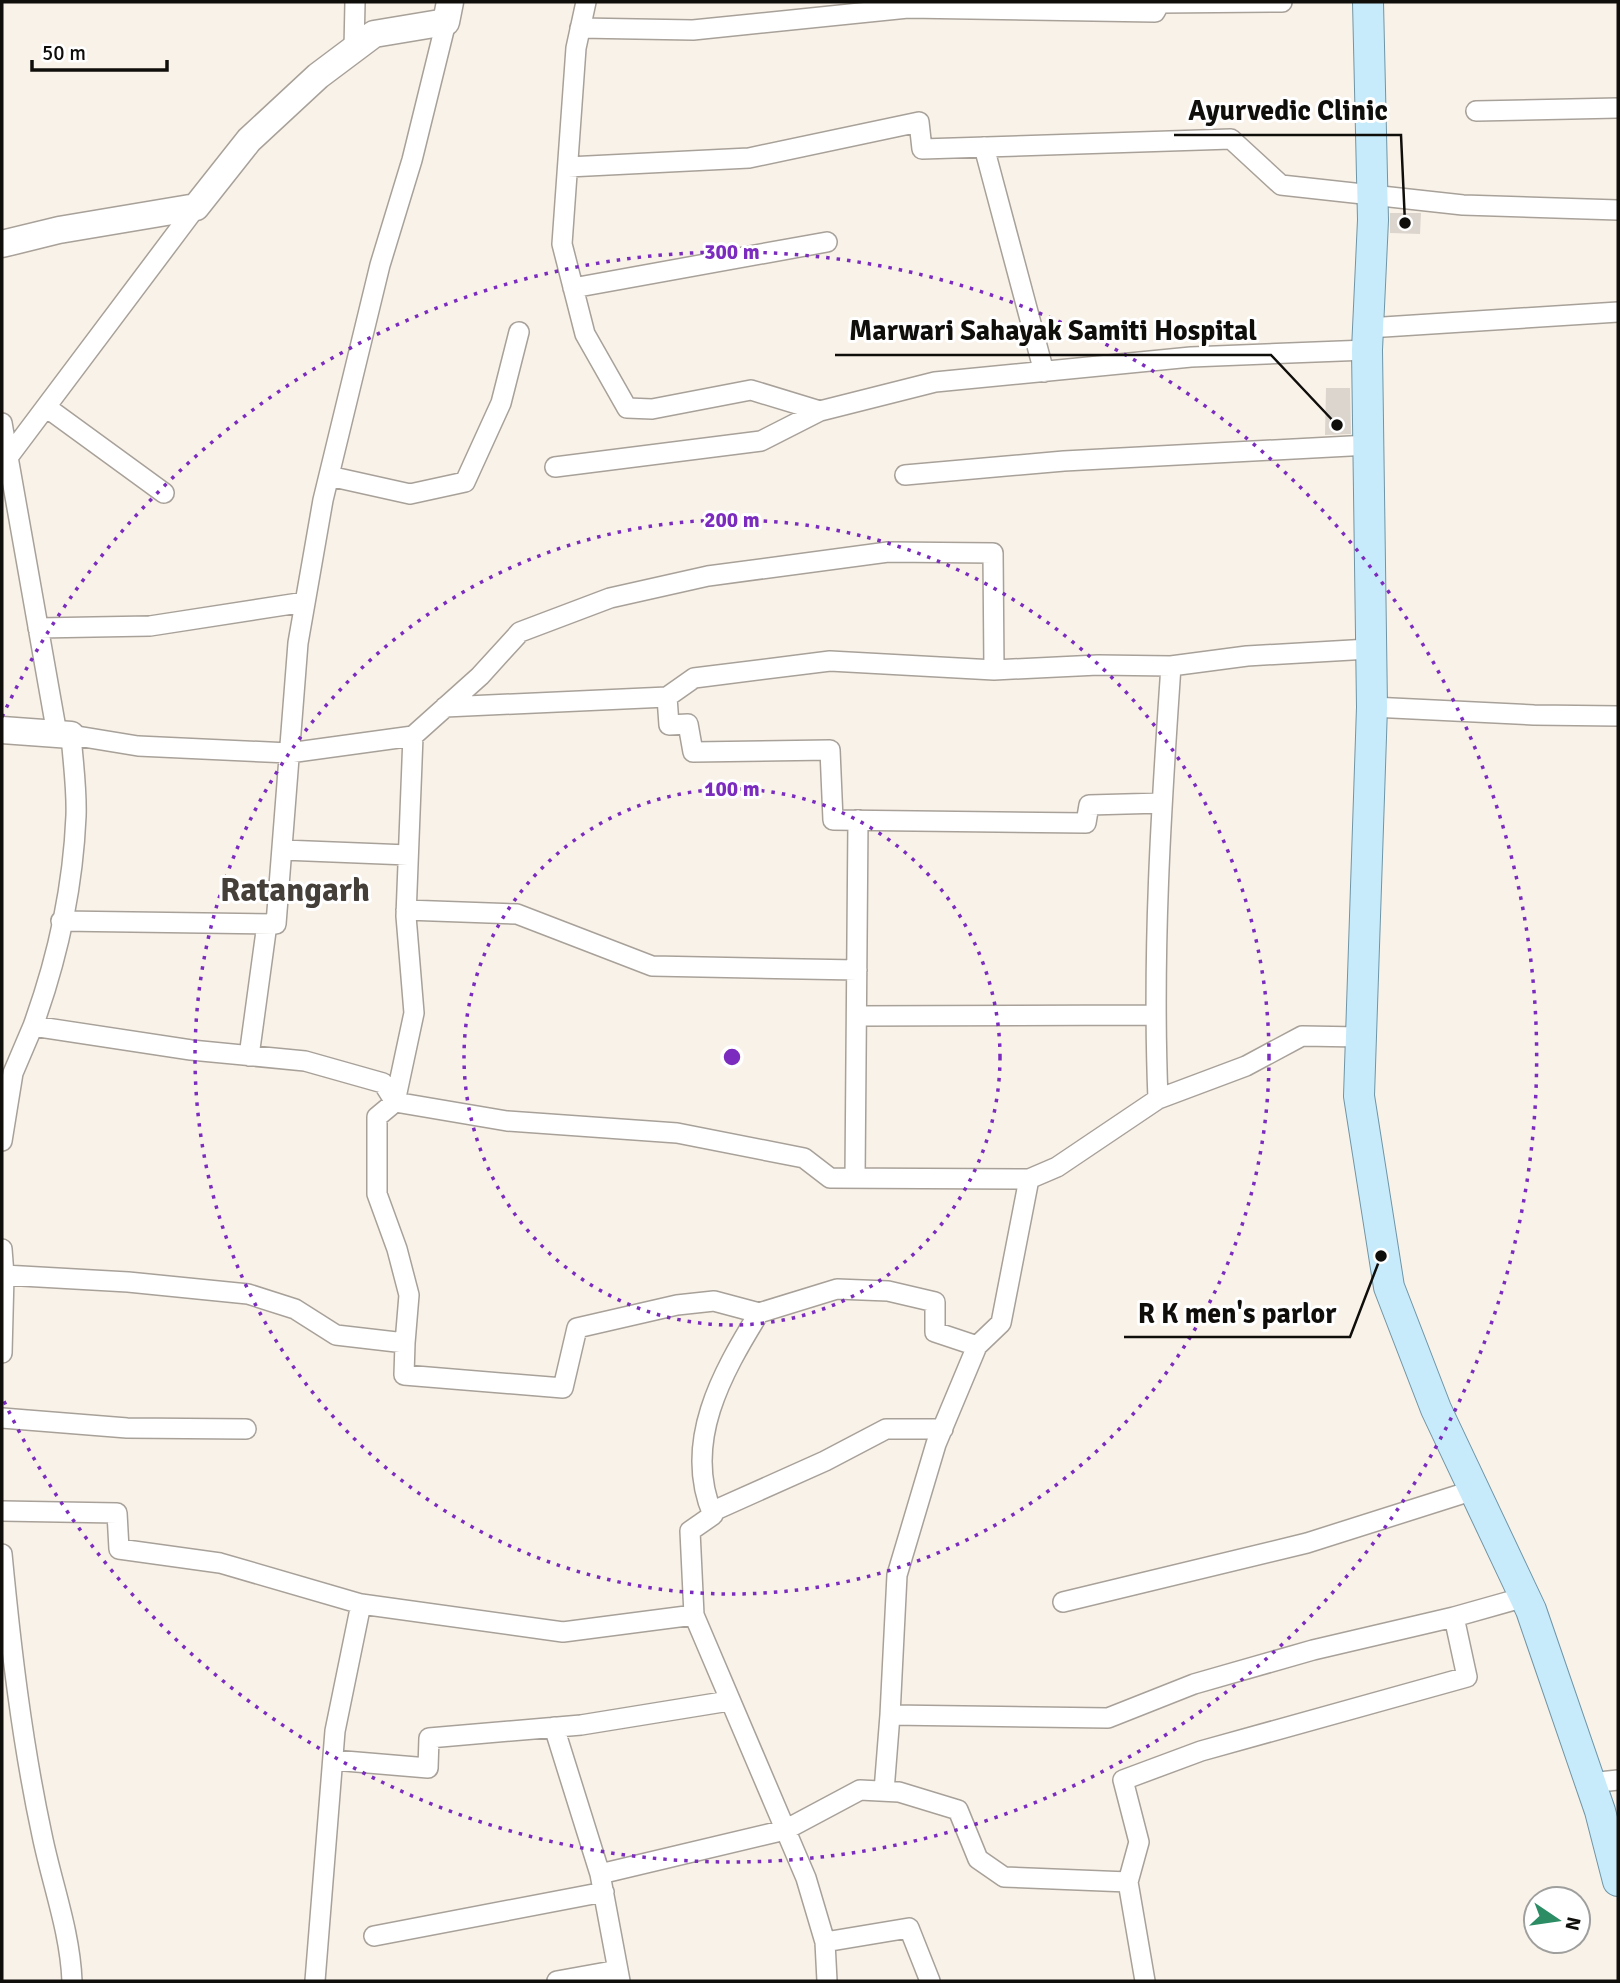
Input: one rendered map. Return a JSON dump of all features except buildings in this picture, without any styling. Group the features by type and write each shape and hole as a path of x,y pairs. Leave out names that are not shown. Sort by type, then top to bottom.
{"main road":[{"path":"1368,2 1373,195 1367,339 1369,649 1372,707 1359,1096 1389,1287 1436,1409 1525,1597 1604,1782 1618,1881"}],"street":[{"path":"354,49 355,2"},
{"path":"586,2 576,48 562,244 585,334 627,408 652,409 751,390 820,411"},
{"path":"580,28 694,30 908,8 1155,12 1160,3 1282,2"},
{"path":"9,456 249,140 318,76 374,34 448,12"},
{"path":"61,921 276,924 298,643 305,602 329,476 380,265 412,160 448,12"},
{"path":"1476,111 1618,108"},
{"path":"568,167 749,158 919,122 922,149 1231,139 1281,185 1463,205 1618,210"},
{"path":"984,147 1044,372"},
{"path":"2,244 59,230 196,207"},
{"path":"573,288 827,243"},
{"path":"555,467 761,441 820,411 935,382 1618,312"},
{"path":"329,476 410,494 465,482 501,403 519,332"},
{"path":"46,407 163,493"},
{"path":"2,423 38,628 64,735 76,814 61,921 48,986 13,1073 2,1140"},
{"path":"905,475 1064,461 1368,445"},
{"path":"2,730 64,735 138,747 289,753 413,736 480,677 520,632 610,598 708,576 888,552 993,553 994,670"},
{"path":"38,628 150,626 305,602"},
{"path":"445,707 667,697 694,678 830,661 994,670 1098,665 1171,666 1247,656 1369,649"},
{"path":"1158,1099 1155,1015 1162,803 1171,666"},
{"path":"667,697 669,725 688,724 693,752 830,750 833,820 1086,823 1089,806 1162,803"},
{"path":"1372,707 1618,716"},
{"path":"413,736 406,910 414,1013 395,1102 377,1117 377,1194 397,1249 408,1295 404,1375 563,1388 577,1328 677,1305 714,1301 759,1312 837,1289 888,1292 935,1302 935,1332 977,1346"},
{"path":"855,1178 859,820"},
{"path":"283,850 408,855"},
{"path":"406,910 517,914 652,966 857,970"},
{"path":"248,1055 267,924"},
{"path":"857,1016 1155,1015"},
{"path":"33,1026 191,1050 305,1061 383,1083 395,1102 507,1121 677,1132 804,1158 830,1178 1029,1179 1057,1167 1158,1099 1246,1066 1302,1035 1362,1037"},
{"path":"884,1791 897,1575 943,1429 977,1346 1001,1323 1029,1179"},
{"path":"2,1249 2,1353"},
{"path":"3,1275 128,1282 248,1294 295,1309 336,1335 405,1343"},
{"path":"759,1312 715,1391 700,1456 704,1494 713,1515 690,1531 694,1615 806,1878 825,1942 827,1981"},
{"path":"2,1418 127,1428 246,1429"},
{"path":"711,1512 825,1461 886,1429 943,1429"},
{"path":"1063,1602 1307,1543 1474,1490"},
{"path":"2,1511 117,1513 119,1549 220,1563 361,1604 563,1632 694,1615"},
{"path":"2,1554 13,1671 42,1834 71,1954 72,1981"},
{"path":"890,1715 1108,1718 1194,1684 1313,1650 1454,1617 1525,1597"},
{"path":"315,1981 335,1731 361,1604"},
{"path":"1145,1981 1128,1882 1139,1842 1123,1780 1201,1751 1467,1677 1454,1617"},
{"path":"333,1760 428,1768 429,1738 554,1727 729,1701"},
{"path":"554,1727 602,1883 619,1976 557,1981"},
{"path":"374,1936 602,1883 785,1830 860,1790 899,1792 958,1810 978,1859 1004,1877 1128,1882"},
{"path":"825,1942 909,1928 930,1981"}],"place":[{"name":"Ayurvedic Clinic","path":"1405,223"},
{"name":"Marwari Sahayak Samiti Hospital","path":"1337,425"},
{"name":"R K men's parlor","path":"1381,1256"}],"district":[{"name":"Ratangarh","path":"295,890"}]}
